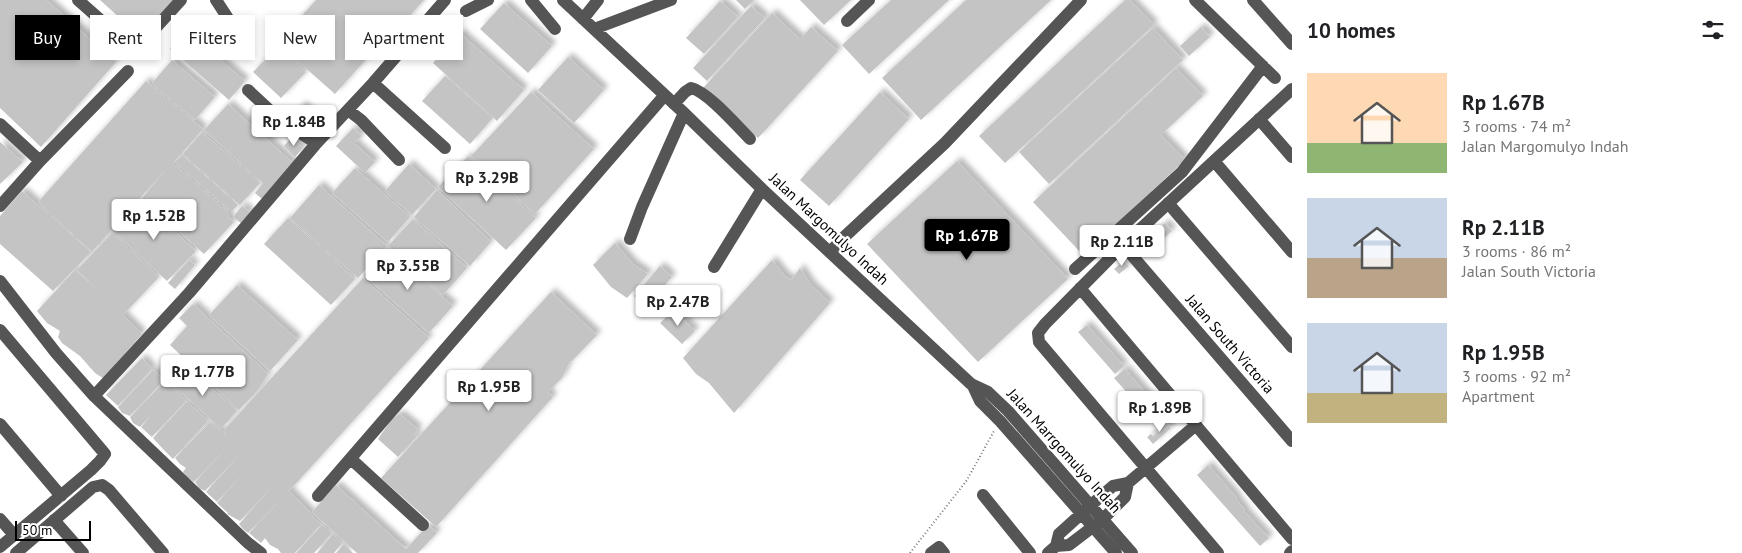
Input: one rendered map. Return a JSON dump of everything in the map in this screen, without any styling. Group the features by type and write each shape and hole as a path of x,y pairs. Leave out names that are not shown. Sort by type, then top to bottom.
{"street":[{"path":"78,0 95,15"},
{"path":"161,22 182,0"},
{"path":"216,0 226,15"},
{"path":"94,396 189,293 315,145 373,83 445,0"},
{"path":"466,11 488,0"},
{"path":"531,0 555,29"},
{"name":"Jalan Margomulyo Indah","path":"563,0 973,386"},
{"path":"583,19 598,0"},
{"path":"594,29 671,0"},
{"path":"847,21 869,0"},
{"path":"830,252 944,143 1081,0"},
{"path":"1196,0 1275,78"},
{"path":"1252,0 1292,44"},
{"path":"1075,269 1182,172 1263,66"},
{"path":"0,206 40,161 128,70"},
{"path":"373,83 445,148"},
{"path":"318,496 685,92 691,88 706,96 750,139"},
{"path":"248,90 279,120 311,140 315,145"},
{"path":"1218,553 1039,342 1038,333 1044,324 1123,245 1292,90"},
{"path":"630,239 646,198 674,104"},
{"path":"348,110 361,120 399,160"},
{"path":"1259,119 1292,157"},
{"path":"0,124 40,161"},
{"path":"1214,161 1292,252"},
{"path":"714,268 762,189"},
{"path":"1168,202 1292,347"},
{"name":"Jalan South Victoria","path":"1123,245 1292,442"},
{"path":"0,281 56,353 94,396 248,543 261,553"},
{"path":"1080,288 1292,539"},
{"path":"0,330 105,454 91,470 0,547"},
{"name":"Jalan Marrgomulyo Indah","path":"973,386 980,401 1086,509"},
{"name":"Jalan Marrgomulyo Indah","path":"973,386 988,392 1008,411 1098,523 1132,553"},
{"path":"0,424 61,496"},
{"path":"1052,549 1059,534 1086,509 1113,486 1128,483 1196,426"},
{"path":"351,459 423,525"},
{"path":"91,470 102,485 109,490 163,553"},
{"path":"1052,549 1069,545 1098,523 1125,497 1128,483"},
{"path":"16,553 93,487 102,485"},
{"path":"982,495 1030,553"},
{"path":"0,519 14,535"},
{"path":"54,520 82,553"},
{"name":"Jalan Marrgomulyo Indah","path":"1098,523 1116,553"},
{"path":"931,553 939,547 944,553"}],"path":[{"path":"910,553 967,480 1000,421"}],"building":[{"path":"0,0 46,0 63,15 15,15 15,60 80,60 80,30 90,39 90,60 114,60 116,62 41,147 0,108"},
{"path":"100,0 176,0 161,17 161,15 117,15"},
{"path":"316,0 424,0 411,15 345,15 345,60 365,60 335,94 296,60 335,60 335,15 302,15"},
{"path":"736,0 754,0 745,9"},
{"path":"800,0 851,0 824,25"},
{"path":"891,0 949,0 869,74 842,45"},
{"path":"966,0 1051,0 921,120 882,78"},
{"path":"1125,0 1130,0 1154,25 1005,163 979,136"},
{"path":"720,1 738,17 704,54 686,38"},
{"path":"504,3 552,46 528,73 480,29"},
{"path":"751,6 765,18 707,81 693,68"},
{"path":"772,13 800,39 811,27 838,51 758,138 703,88"},
{"path":"1201,27 1210,37 1189,56 1180,46"},
{"path":"1153,28 1183,60 1049,184 1019,152"},
{"path":"463,36 524,90 497,121 433,63 436,60 463,60"},
{"path":"568,57 604,90 574,123 538,90"},
{"path":"172,60 215,97 195,120 152,83"},
{"path":"183,60 220,60 245,81 229,100"},
{"path":"265,60 293,60 306,72 281,98 253,72"},
{"path":"1176,68 1203,96 1161,135 1185,160 1083,255 1033,202"},
{"path":"445,76 493,118 470,144 422,101"},
{"path":"146,81 203,129 173,163 229,213 228,217 234,222 204,254 142,198 168,167 92,252 38,202"},
{"path":"531,92 594,149 535,214 471,156"},
{"path":"880,92 909,119 829,206 800,180"},
{"path":"228,104 294,164 262,199 255,193 263,183 204,130"},
{"path":"302,105 326,126 315,139 291,118"},
{"path":"353,128 362,136 354,143 375,162 365,173 336,146"},
{"path":"202,132 260,183 240,205 183,154"},
{"path":"292,137 303,148 295,157 284,146"},
{"path":"0,142 23,162 0,184"},
{"path":"182,155 238,205 231,212 175,162"},
{"path":"468,156 536,218 506,250 438,187"},
{"path":"957,161 1068,279 978,362 867,244"},
{"path":"409,164 436,189 412,215 385,191"},
{"path":"355,168 410,217 388,242 332,193"},
{"path":"319,185 387,246 358,278 290,218"},
{"path":"437,190 491,242 470,266 414,217"},
{"path":"22,191 91,252 53,291 0,244 0,216"},
{"path":"141,201 196,251 167,281 113,231"},
{"path":"242,206 250,212 241,223 233,217"},
{"path":"288,218 355,279 331,305 264,244"},
{"path":"413,219 467,268 443,295 388,246"},
{"path":"1165,223 1172,231 1143,256 1137,249"},
{"path":"112,233 159,277 123,315 142,334 103,378 95,373 80,356 62,343 58,337 60,331 47,323 37,311 75,270 100,292 77,270"},
{"path":"615,243 633,264 648,274 627,298 611,287 593,265"},
{"path":"387,248 453,306 429,333 364,275"},
{"path":"189,260 195,265 175,289 168,283"},
{"path":"772,260 785,276 791,280 800,268 811,285 830,303 734,413 709,383 696,374 683,358"},
{"path":"1124,261 1129,266 1119,274 1114,269"},
{"path":"660,266 672,277 652,299 644,292 638,299 634,296"},
{"path":"363,278 429,338 248,533 239,524 277,481 240,521 217,503 251,465 217,502 206,492 244,450 205,491 199,488 195,482 233,441 194,482 183,472 186,468 175,458 210,422 228,437 223,431"},
{"path":"237,285 298,340 270,371 209,315"},
{"path":"551,292 597,335 570,361 562,378 548,392 553,397 436,527 381,478"},
{"path":"193,304 268,374 258,390 239,410 170,345 187,326 179,318"},
{"path":"674,310 695,331 682,344 660,323"},
{"path":"1087,325 1124,366 1115,374 1078,332"},
{"path":"142,358 152,369 118,406 106,395"},
{"path":"184,363 237,411 221,429 171,383"},
{"path":"1125,369 1164,414 1154,423 1114,378"},
{"path":"153,370 164,380 130,416 122,413 118,407"},
{"path":"166,380 186,401 152,437 141,427 159,407 140,427 133,423 130,417"},
{"path":"187,401 208,421 173,459 153,438"},
{"path":"401,415 418,429 415,434 417,436 398,457 378,439 392,419"},
{"path":"1165,421 1171,428 1153,444 1147,437 1151,434 1153,436 1161,429 1159,426"},
{"path":"1208,465 1237,498 1244,511 1269,538 1260,546 1197,475"},
{"path":"336,485 406,549 428,525 437,533 418,553 357,553 312,512"},
{"path":"289,491 321,524 295,553 281,553 270,545 265,538 261,543 249,533"},
{"path":"322,525 332,533 314,553 296,553"},
{"path":"333,534 342,543 334,553 317,553"},
{"path":"344,544 353,553 336,553"}]}
